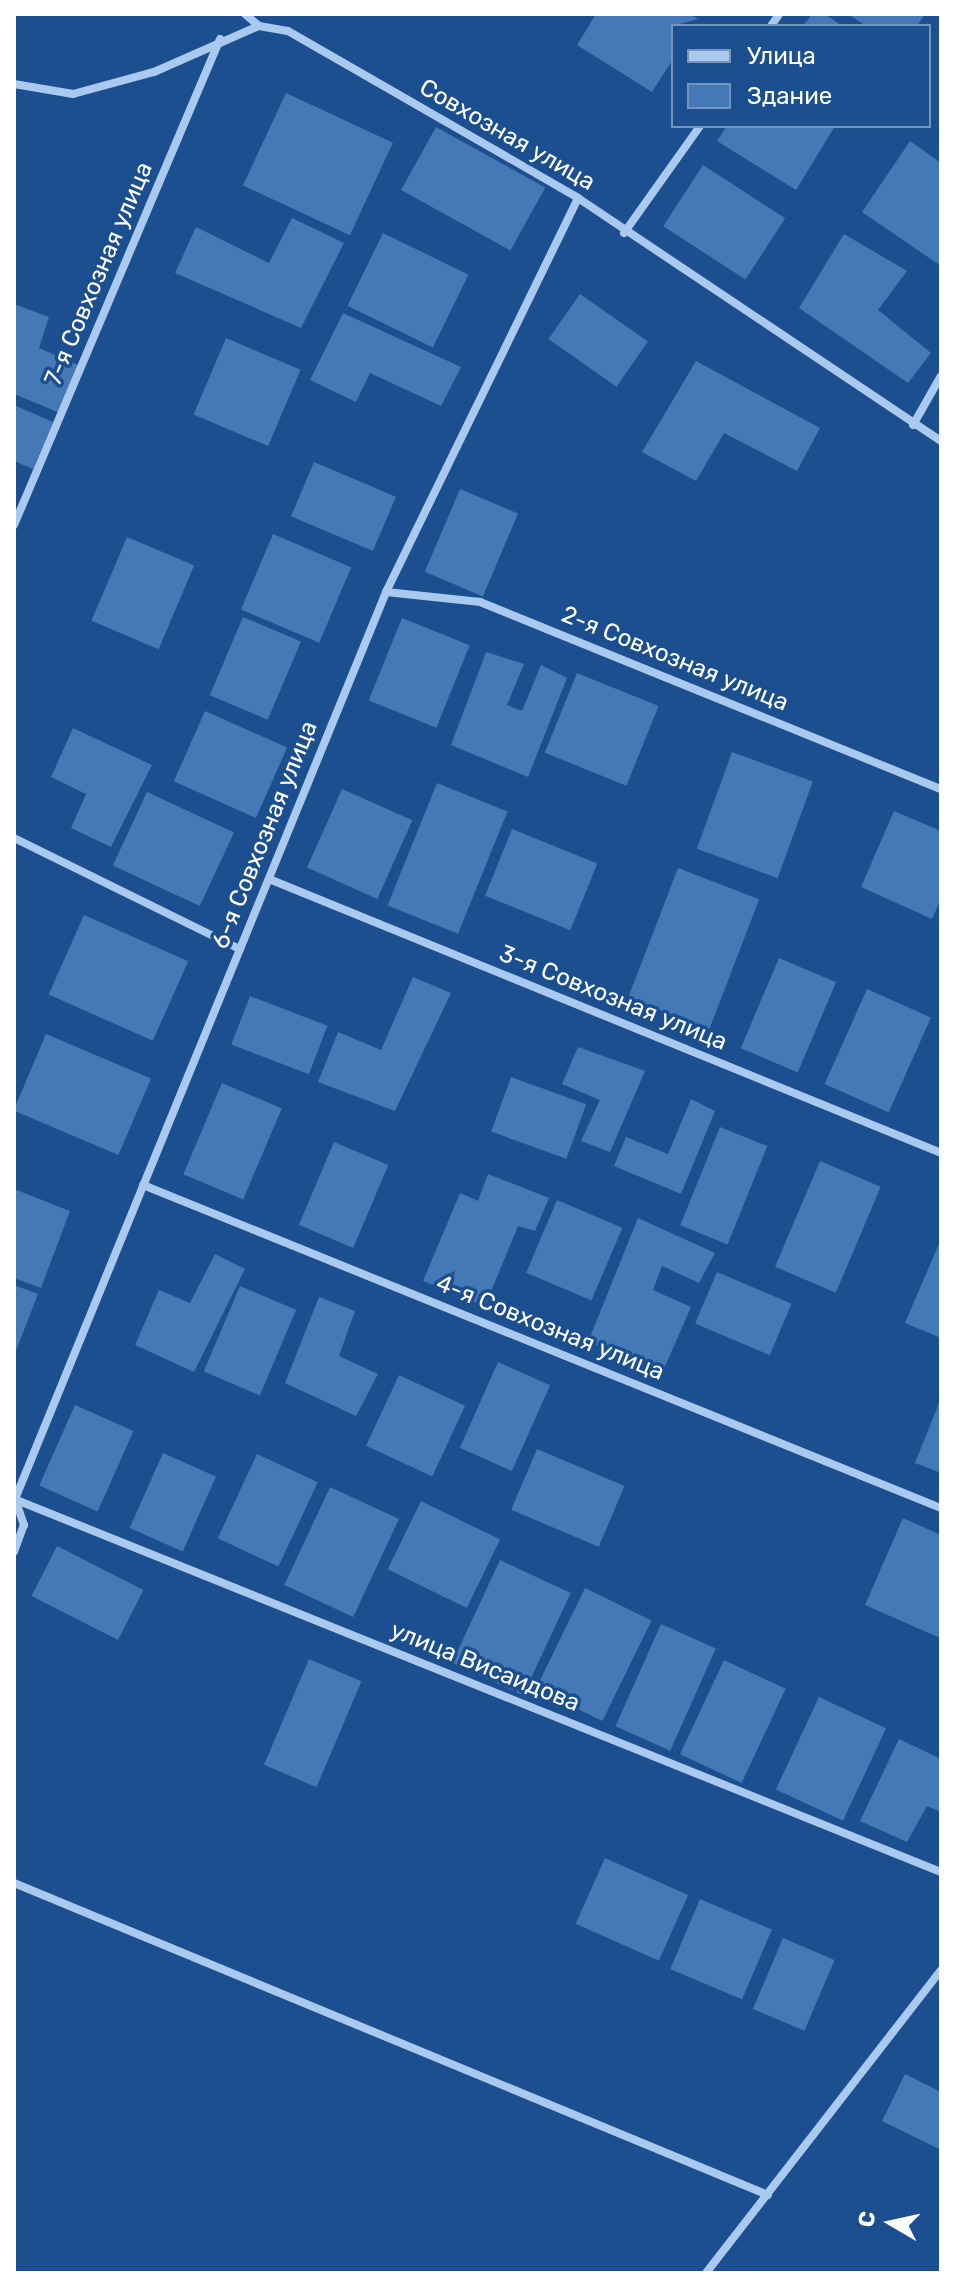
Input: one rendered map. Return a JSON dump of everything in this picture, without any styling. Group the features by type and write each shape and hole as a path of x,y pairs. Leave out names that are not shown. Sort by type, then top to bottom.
{"street":[{"path":"245,14 259,26"},
{"path":"14,84 73,94 116,85 220,38 259,26"},
{"name":"Совхозная улица","path":"259,26 288,31 578,198 624,233 941,441"},
{"name":"7-я Совхозная улица","path":"14,525 220,38"},
{"path":"624,233 699,128"},
{"name":"6-я Совхозная улица","path":"14,1499 386,592 578,198"},
{"path":"913,425 941,376"},
{"name":"2-я Совхозная улица","path":"386,592 480,602 941,789"},
{"path":"14,838 240,949"},
{"name":"3-я Совхозная улица","path":"269,879 941,1153"},
{"name":"4-я Совхозная улица","path":"143,1185 941,1508"},
{"path":"14,1499 24,1525 14,1552"},
{"name":"улица Висаидова","path":"14,1499 941,1872"},
{"path":"14,1883 768,2195"},
{"path":"706,2273 941,1970"}],"building":[{"path":"596,14 690,14 698,19 671,24 671,62 652,92 577,45"},
{"path":"812,14 825,14 839,24 804,24"},
{"path":"848,14 925,14 918,24 863,24"},
{"path":"286,93 393,143 350,235 243,185"},
{"path":"436,127 545,188 510,251 401,190"},
{"path":"726,128 834,128 796,190 717,141"},
{"path":"910,141 941,163 941,266 862,212"},
{"path":"703,165 785,218 745,280 663,226"},
{"path":"292,218 344,243 301,328 175,273 196,227 269,263"},
{"path":"383,233 468,275 433,347 347,306"},
{"path":"844,234 907,271 878,310 931,353 908,383 799,308"},
{"path":"580,294 648,342 616,387 548,339"},
{"path":"14,304 49,317 39,348 81,366 60,413 14,394"},
{"path":"343,313 461,367 441,406 370,373 356,402 310,380"},
{"path":"226,338 301,370 268,446 194,414"},
{"path":"696,361 820,428 797,471 724,433 696,481 642,452"},
{"path":"14,405 53,422 33,469 14,461"},
{"path":"314,462 396,497 373,551 291,516"},
{"path":"460,489 518,514 483,596 425,572"},
{"path":"273,534 351,567 319,643 241,609"},
{"path":"127,537 194,566 159,649 91,621"},
{"path":"243,617 301,642 268,720 210,695"},
{"path":"402,618 470,645 436,728 369,701"},
{"path":"486,652 524,664 507,705 522,711 541,665 567,678 528,777 451,745"},
{"path":"577,673 659,706 626,786 545,753"},
{"path":"205,711 287,748 256,818 174,781"},
{"path":"73,728 152,765 111,847 71,828 86,794 51,777"},
{"path":"732,752 813,781 778,878 697,849"},
{"path":"437,783 507,811 458,934 388,905"},
{"path":"342,789 412,820 377,899 307,868"},
{"path":"147,792 234,833 200,906 113,865"},
{"path":"894,811 941,831 941,899 932,919 861,887"},
{"path":"512,829 597,863 570,930 485,896"},
{"path":"678,868 759,899 709,1029 628,998"},
{"path":"84,915 188,961 153,1041 49,994"},
{"path":"779,958 836,982 798,1072 741,1048"},
{"path":"413,977 451,993 395,1111 318,1082 338,1032 381,1050"},
{"path":"867,989 931,1017 889,1112 825,1084"},
{"path":"250,996 327,1026 309,1074 231,1045"},
{"path":"46,1034 151,1079 119,1155 14,1111"},
{"path":"578,1047 645,1071 610,1152 581,1141 600,1100 562,1084"},
{"path":"511,1077 586,1104 566,1159 491,1132"},
{"path":"222,1083 282,1108 243,1200 183,1174"},
{"path":"691,1099 715,1111 681,1194 614,1166 626,1137 668,1154"},
{"path":"720,1127 767,1146 728,1244 680,1225"},
{"path":"334,1142 388,1165 353,1248 299,1225"},
{"path":"820,1161 881,1187 836,1293 775,1267"},
{"path":"488,1174 549,1198 535,1231 518,1226 485,1306 423,1281 460,1193 478,1201"},
{"path":"14,1189 70,1211 41,1288 14,1278"},
{"path":"557,1200 622,1228 591,1300 526,1273"},
{"path":"638,1218 715,1253 699,1283 662,1266 653,1290 691,1307 663,1371 588,1342"},
{"path":"941,1239 941,1338 905,1323"},
{"path":"215,1254 245,1269 194,1372 135,1345 159,1290 190,1303"},
{"path":"717,1272 792,1304 770,1355 695,1324"},
{"path":"14,1285 38,1294 14,1356"},
{"path":"240,1286 296,1310 260,1395 204,1372"},
{"path":"319,1297 355,1311 339,1356 378,1374 356,1416 285,1383"},
{"path":"498,1362 550,1385 512,1471 460,1448"},
{"path":"399,1375 465,1406 432,1477 366,1446"},
{"path":"941,1398 941,1473 915,1463"},
{"path":"75,1405 133,1431 98,1511 39,1485"},
{"path":"537,1449 624,1486 599,1547 511,1510"},
{"path":"163,1453 216,1477 183,1552 130,1528"},
{"path":"257,1454 318,1482 278,1567 218,1538"},
{"path":"330,1487 399,1519 353,1617 284,1585"},
{"path":"421,1501 500,1540 467,1608 388,1569"},
{"path":"903,1518 941,1535 940,1638 865,1605"},
{"path":"57,1546 143,1590 118,1640 32,1596"},
{"path":"500,1560 571,1593 523,1695 452,1662"},
{"path":"585,1588 652,1620 602,1721 536,1689"},
{"path":"661,1624 716,1648 670,1751 615,1726"},
{"path":"309,1659 361,1681 317,1787 264,1765"},
{"path":"724,1660 786,1689 742,1783 680,1754"},
{"path":"819,1697 886,1728 843,1821 776,1789"},
{"path":"899,1739 941,1759 941,1812 927,1806 907,1842 860,1821"},
{"path":"605,1858 688,1895 659,1961 576,1924"},
{"path":"700,1899 772,1929 742,1999 670,1969"},
{"path":"783,1938 835,1960 804,2031 753,2009"},
{"path":"905,2074 941,2092 941,2150 882,2121"}]}
